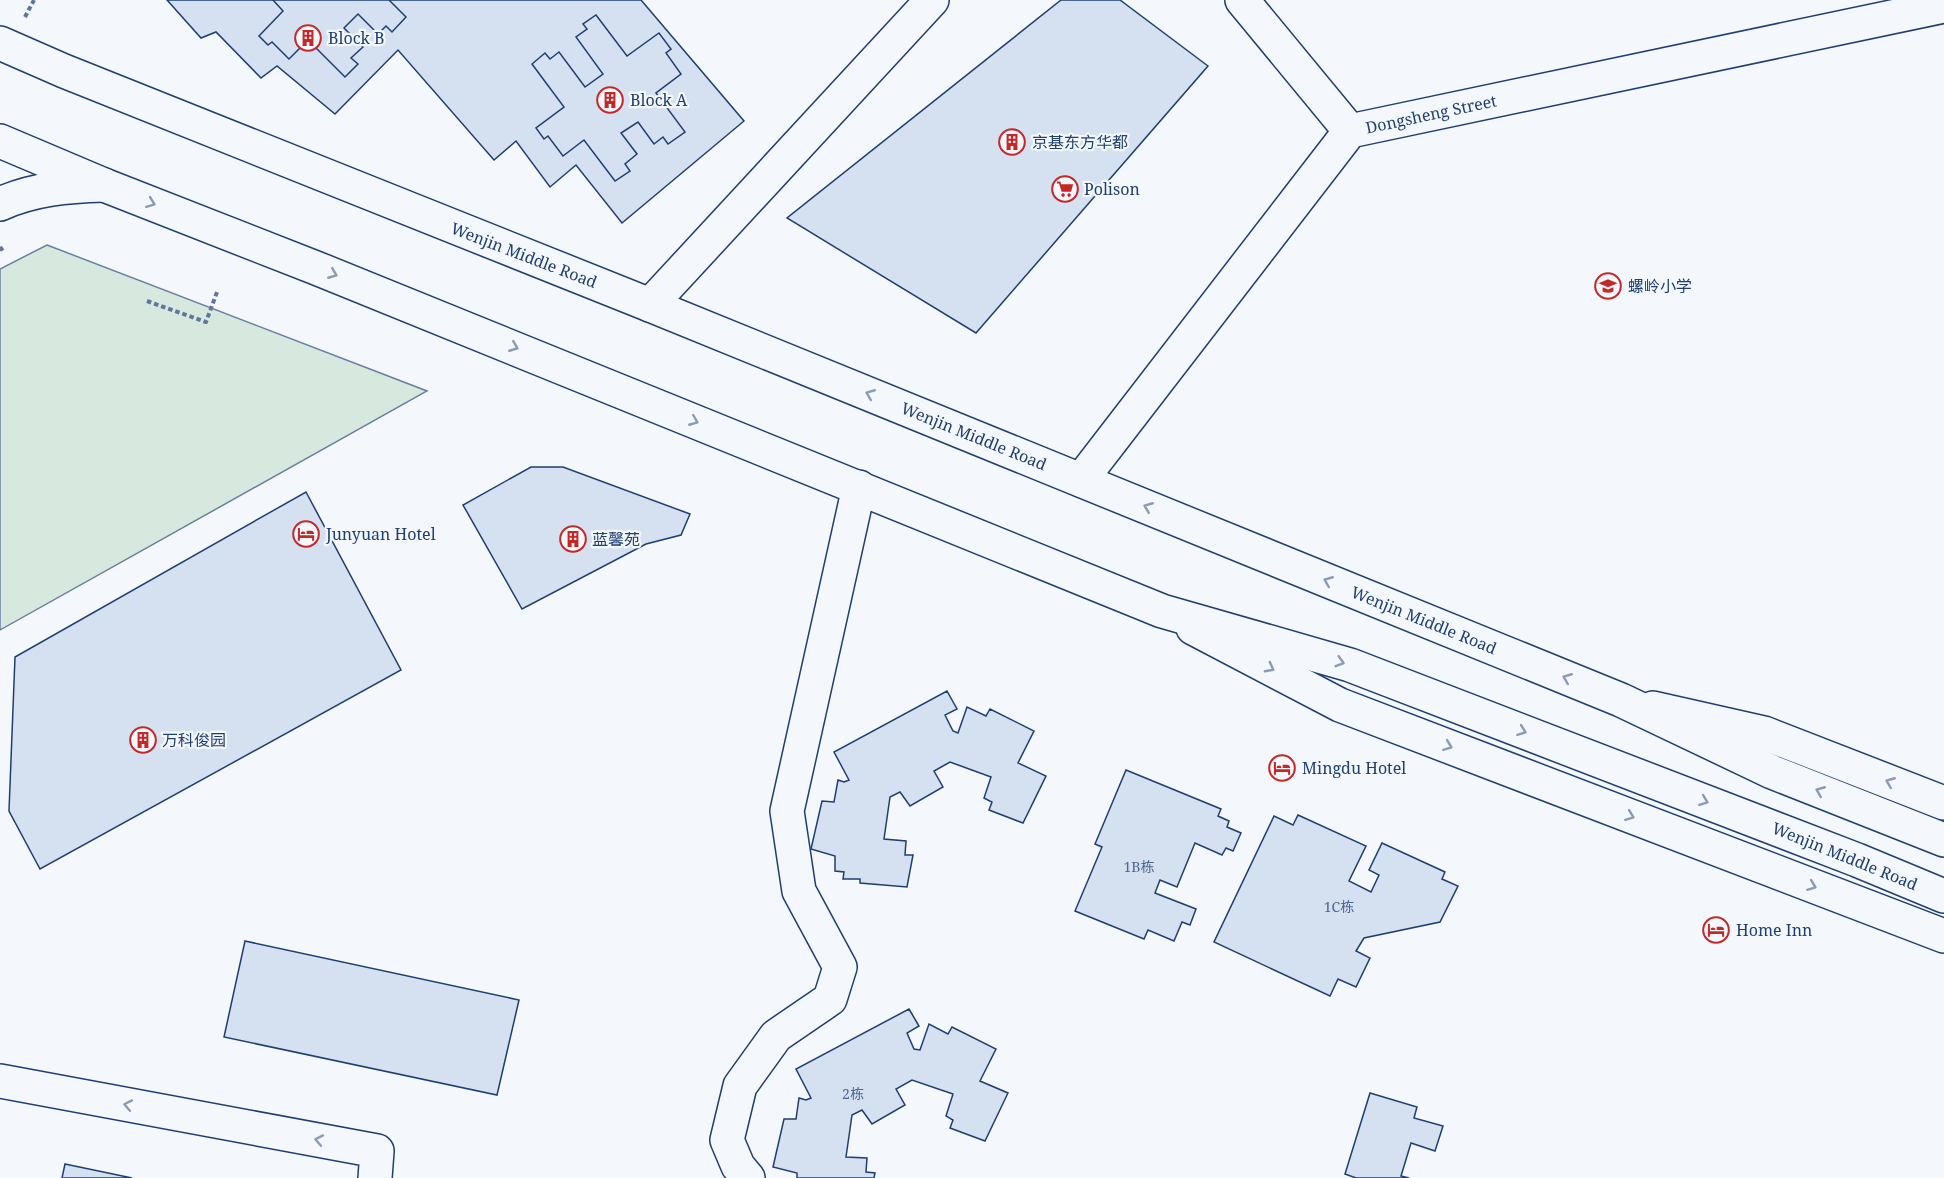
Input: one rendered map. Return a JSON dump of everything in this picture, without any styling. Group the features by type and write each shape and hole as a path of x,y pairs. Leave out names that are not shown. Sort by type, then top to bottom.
{"main road":[{"path":"650,305 932,0"},
{"path":"1242,0 1350,131"},
{"name":"Dongsheng Street","path":"1081,480 1350,131 1944,6"},
{"name":"Wenjin Middle Road","path":"0,44 650,305 1621,700 1772,772 1944,840"},
{"name":"Wenjin Middle Road","path":"0,141 1162,611 1350,665 1857,860 1944,896"},
{"path":"0,204 16,196 60,187 104,185"},
{"path":"747,1178 738,1166 727,1140 740,1086 776,1036 830,999 840,967 799,891 787,811 859,487"},
{"path":"1162,611 1340,705 1944,936"},
{"path":"1621,700 1764,733 1944,803"},
{"path":"0,1081 377,1151 375,1178"}],"path":[{"path":"147,301 206,321 217,292"}],"shaded area":[{"path":"47,245 427,391 0,630 0,269"}],"building":[{"path":"167,0 641,0 744,121 622,223 576,165 550,187 516,141 494,160 398,50 335,114 277,66 261,78 216,32 201,38"},
{"name":"Block B","path":"273,0 389,0 406,17 392,32 386,26 378,34 358,14 344,28 363,47 351,58 358,64 345,77 308,40 289,59 272,42 268,45 259,36 283,11"},
{"name":"京基东方华都","path":"1061,0 1120,0 1208,66 976,333 787,218"},
{"name":"Block A","path":"596,15 627,56 659,33 671,49 666,53 681,74 656,93 685,132 668,144 663,137 654,144 638,122 621,133 637,154 625,164 630,171 615,181 584,140 563,156 548,136 544,139 536,128 564,107 532,64 545,53 550,59 559,52 585,87 603,74 576,37 587,29 583,24"},
{"name":"蓝馨苑","path":"531,467 563,467 690,514 681,535 646,544 522,609 463,505"},
{"name":"万科俊园","path":"306,492 401,670 40,869 9,811 15,657"},
{"path":"947,691 957,709 945,715 953,731 958,733 967,707 986,716 990,709 1034,731 1018,763 1046,776 1023,823 989,810 992,802 984,798 991,777 950,762 934,771 943,787 910,806 900,792 890,797 884,839 906,841 905,855 913,855 907,887 860,883 860,879 843,879 844,872 835,871 835,856 811,849 822,801 834,802 838,780 844,782 849,780 834,752"},
{"path":"1126,770 1221,809 1218,816 1229,821 1227,827 1241,833 1233,851 1226,848 1222,855 1195,843 1177,887 1160,880 1155,893 1196,909 1190,925 1182,922 1174,941 1148,930 1144,939 1075,911 1102,847 1095,844"},
{"path":"1298,815 1366,846 1349,881 1371,892 1379,875 1369,870 1382,843 1445,872 1442,879 1458,886 1440,922 1364,938 1356,951 1370,958 1356,987 1338,979 1330,996 1214,942 1274,816 1293,825"},
{"path":"245,941 519,1000 497,1095 224,1037"},
{"path":"909,1009 919,1026 907,1033 914,1049 920,1050 929,1024 948,1034 952,1027 996,1049 980,1081 1008,1093 985,1141 950,1128 953,1120 946,1116 953,1094 912,1080 896,1089 905,1105 872,1124 862,1110 852,1115 846,1157 867,1158 866,1172 875,1173 874,1178 797,1178 797,1173 773,1167 784,1119 796,1119 799,1098 806,1100 811,1098 796,1069"},
{"path":"1370,1093 1417,1107 1414,1118 1443,1126 1435,1151 1411,1143 1401,1176 1409,1178 1356,1178 1345,1174"},
{"path":"65,1164 132,1178 62,1178"}],"place":[{"name":"Block B","path":"308,38"},
{"name":"Block A","path":"610,100"},
{"name":"京基东方华都","path":"1012,142"},
{"name":"Polison","path":"1065,189"},
{"name":"螺岭小学","path":"1608,286"},
{"name":"Junyuan Hotel","path":"306,534"},
{"name":"蓝馨苑","path":"573,539"},
{"name":"万科俊园","path":"143,740"},
{"name":"Mingdu Hotel","path":"1282,768"},
{"name":"Home Inn","path":"1716,930"}]}
